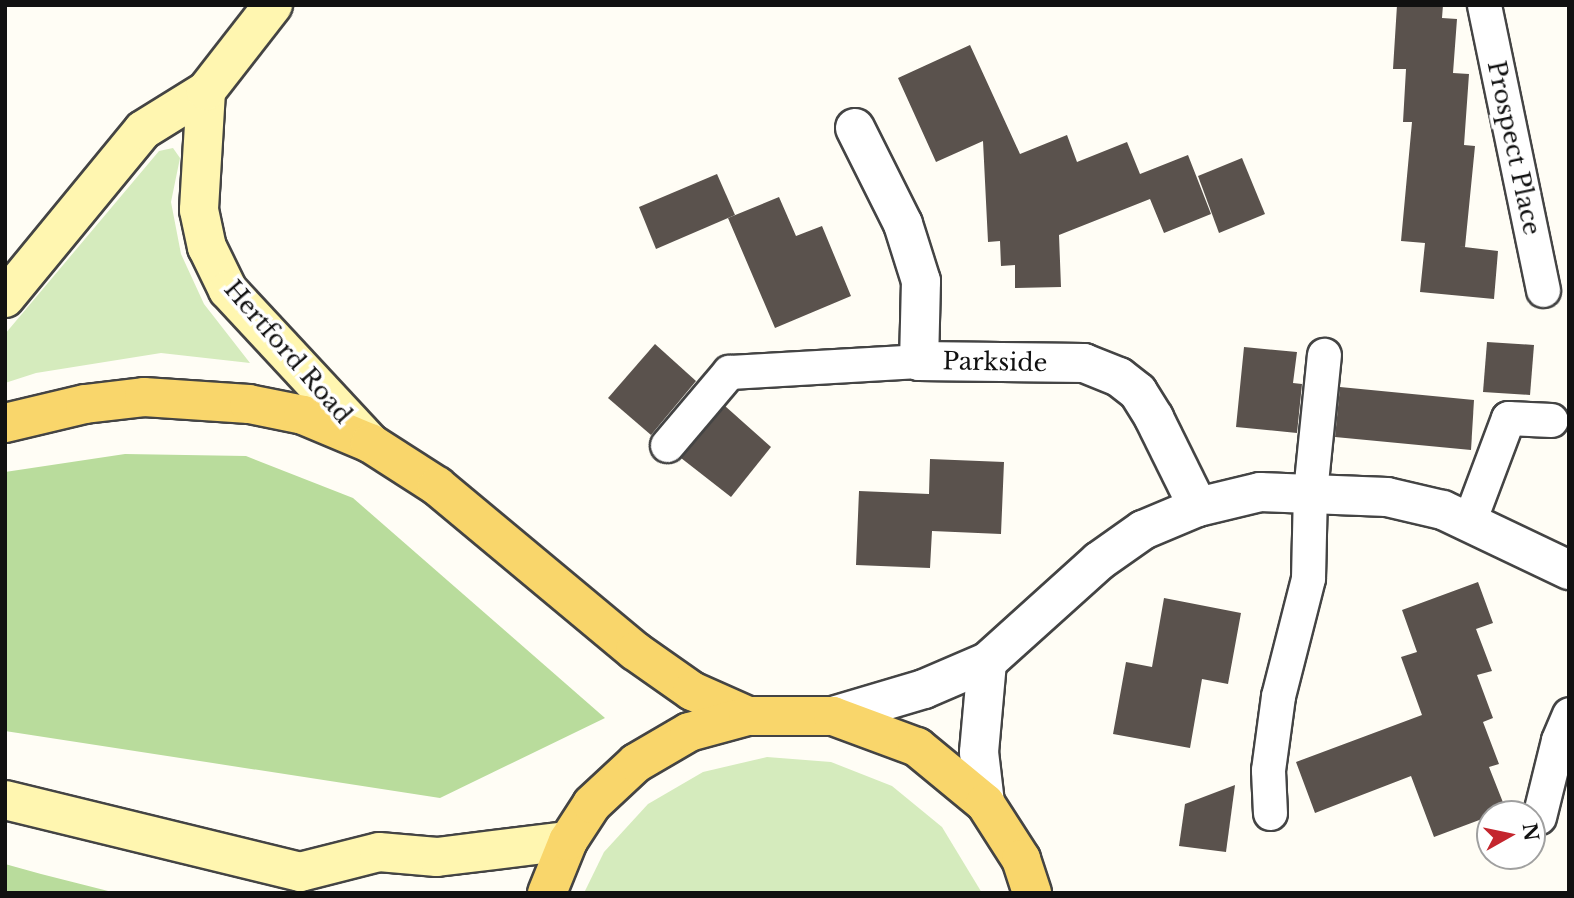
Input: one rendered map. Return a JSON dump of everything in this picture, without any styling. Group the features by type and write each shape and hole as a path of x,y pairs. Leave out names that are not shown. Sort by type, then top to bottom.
{"main road":[{"path":"5,423 85,404 144,397 197,399 303,415 370,443 437,485 635,650 692,691 748,716"},
{"path":"547,893 568,841 592,804 636,762 689,732 748,716 833,716 917,747 985,803 1026,876 1056,893"}],"street":[{"path":"5,298 143,130 206,91 273,5"},
{"name":"Hertford Road","path":"206,91 199,210 206,247 236,299 370,443"},
{"name":"Parkside","path":"855,128 902,225 921,281 919,361 1084,363 1119,377 1138,392 1154,418 1198,507"},
{"path":"833,716 924,689 986,662 1099,561 1143,530 1198,507 1260,492 1387,497 1470,519 1569,570"},
{"path":"985,803 979,752 986,662"},
{"path":"5,800 311,882 379,852 437,856 568,841"}],"lane":[{"name":"Prospect Place","path":"1484,5 1543,290"},
{"path":"1270,813 1268,770 1278,695 1308,578 1310,492 1324,355"},
{"path":"667,445 729,372 919,361"},
{"path":"1470,519 1508,418 1551,420"},
{"path":"1543,800 1558,740 1569,714"}],"green space":[{"path":"173,148 180,158 171,202 181,254 204,304 250,363 161,353 36,373 5,383 5,334 159,151"},
{"path":"125,454 246,456 353,498 605,718 440,798 5,731 5,472"},
{"path":"767,757 831,762 892,786 942,827 982,893 584,893 604,852 648,804 703,772"},
{"path":"5,864 41,874 116,893 5,893"}],"building":[{"path":"1397,5 1443,5 1442,18 1457,19 1453,73 1469,74 1464,145 1475,146 1465,247 1456,246 1498,251 1494,299 1420,292 1425,243 1401,241 1412,122 1403,122 1406,69 1393,69"},
{"path":"970,45 1020,154 1067,135 1077,162 1127,142 1140,174 1188,155 1211,214 1164,233 1150,199 1059,235 1061,287 1015,288 1015,265 1001,266 1000,241 988,242 983,141 936,162 898,78"},
{"path":"1242,158 1265,214 1219,233 1198,176"},
{"path":"717,174 735,215 656,249 639,207"},
{"path":"779,197 796,236 822,226 851,296 775,328 728,218"},
{"path":"1487,342 1534,345 1530,395 1483,392"},
{"path":"655,344 696,381 651,435 608,398"},
{"path":"1244,347 1297,352 1293,383 1302,384 1297,433 1236,427"},
{"path":"1340,387 1474,400 1471,450 1335,437"},
{"path":"725,406 771,447 731,497 681,458"},
{"path":"930,459 1004,462 1001,534 932,531 930,568 856,565 859,491 929,494"},
{"path":"1478,582 1493,623 1476,629 1492,671 1477,675 1493,718 1483,722 1499,764 1489,767 1502,800 1476,800 1476,821 1434,837 1411,776 1315,813 1296,762 1422,715 1401,657 1417,652 1402,610"},
{"path":"1164,598 1241,613 1228,684 1202,679 1190,748 1113,734 1126,662 1152,667"},
{"path":"1235,785 1226,852 1179,846 1185,804"}]}
